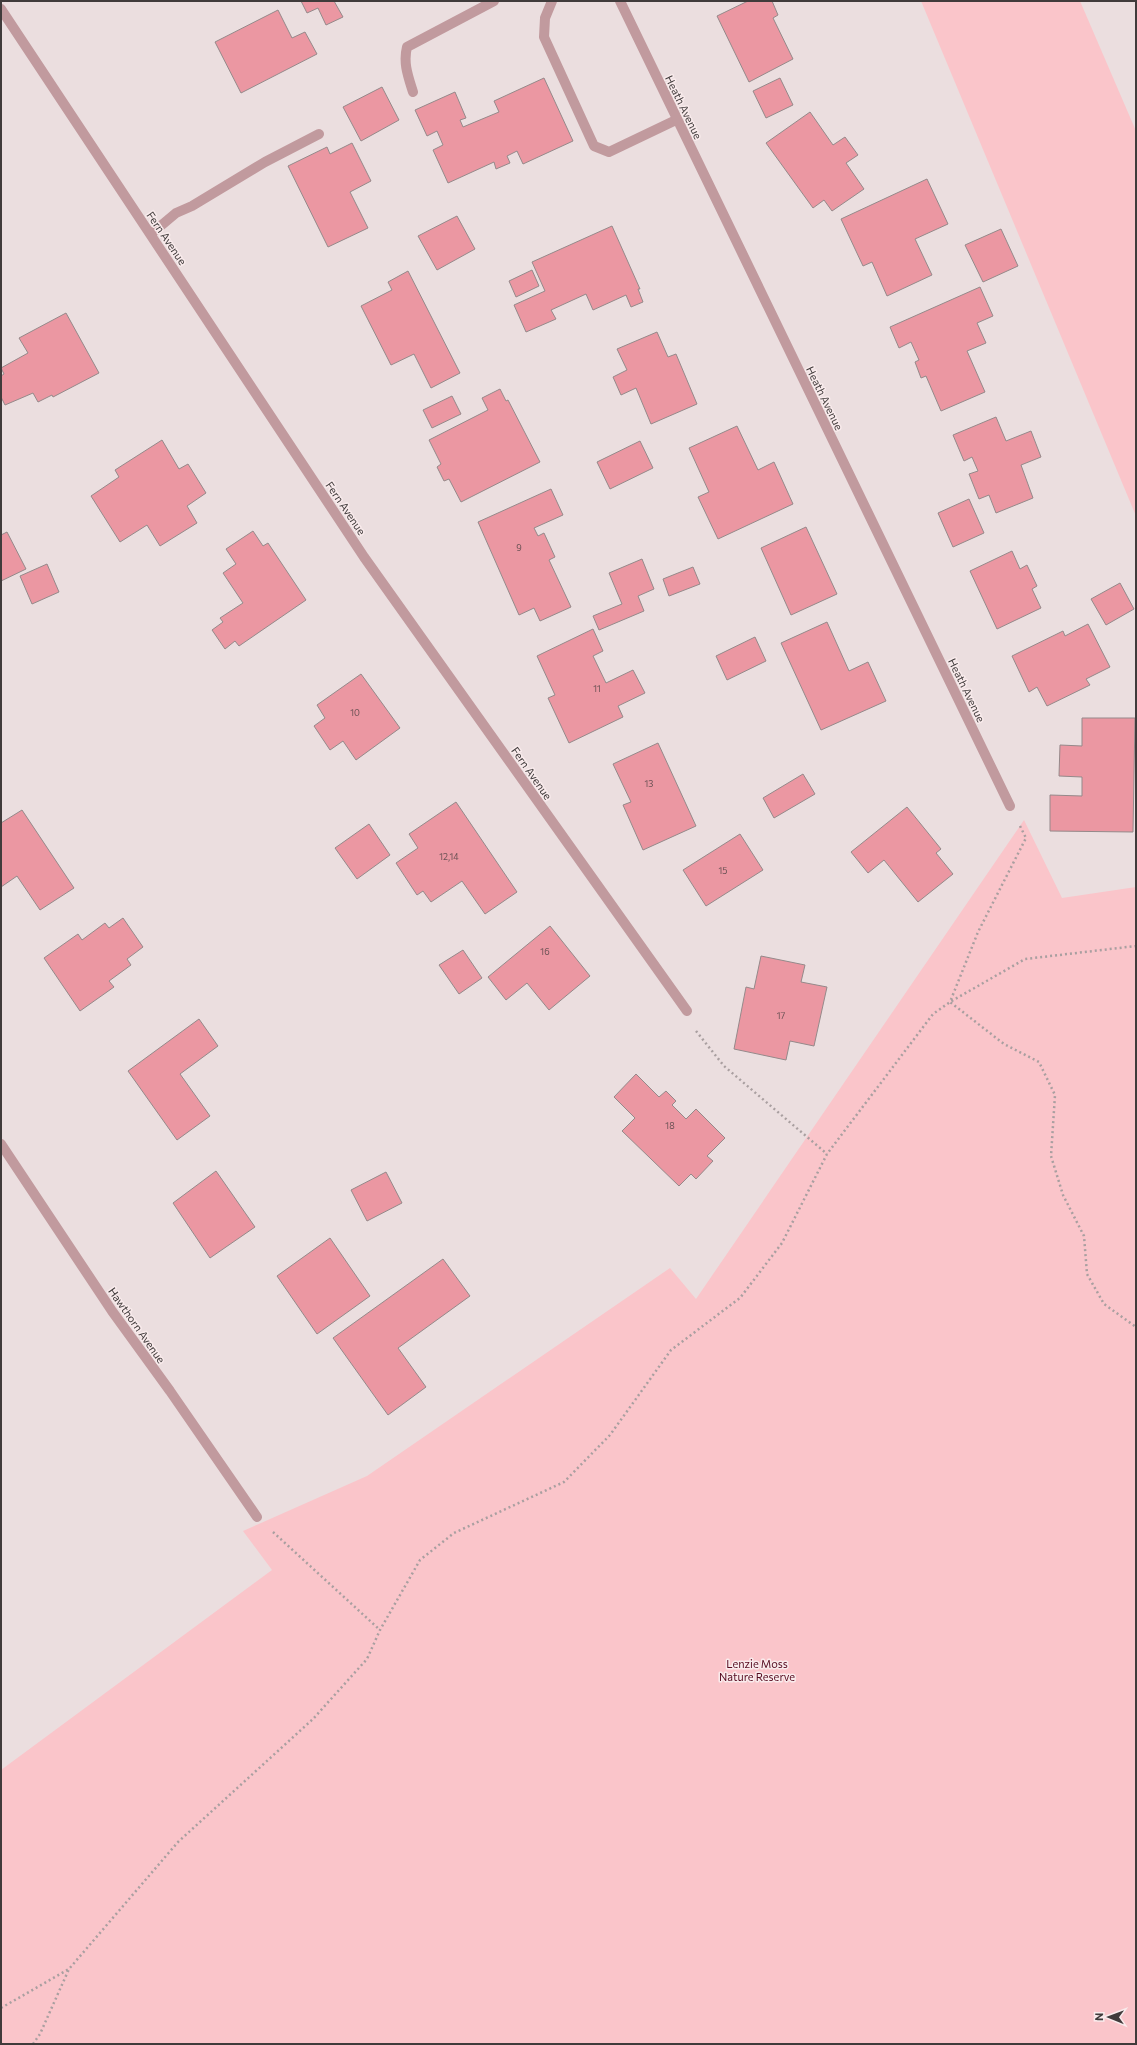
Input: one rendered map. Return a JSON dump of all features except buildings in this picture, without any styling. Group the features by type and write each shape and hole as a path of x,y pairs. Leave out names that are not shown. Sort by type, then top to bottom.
{"street":[{"path":"413,92 406,70 405,55 407,47 494,1"},
{"path":"552,1 545,18 544,37 594,146 609,152 676,120"},
{"name":"Heath Avenue","path":"620,1 676,120 1010,806"},
{"name":"Fern Avenue","path":"1,9 364,557 686,1011"},
{"path":"151,234 176,213 203,200 265,162 319,134"},
{"name":"Hawthorn Avenue","path":"1,1144 112,1311 170,1391 257,1517"}],"path":[{"path":"950,1002 978,932 1026,838 1010,806"},
{"path":"33,2044 40,2034 69,1969 178,1842 313,1719 367,1658 380,1630 420,1560 454,1533 564,1482 610,1435 671,1350 740,1298 782,1243 826,1154 933,1014 950,1002 1025,959 1136,946"},
{"path":"950,1002 1004,1044 1039,1062 1055,1095 1051,1156 1063,1195 1084,1236 1087,1274 1104,1304 1136,1327"},
{"path":"686,1011 692,1026 724,1066 826,1154"},
{"path":"257,1517 380,1630"},
{"path":"1,2008 69,1969"}],"green space":[{"path":"921,1 1080,1 1136,131 1136,516"},
{"name":"Lenzie Moss Nature Reserve","path":"1024,820 1062,898 1136,887 1136,2044 1,2044 1,1770 272,1570 243,1531 367,1476 670,1268 696,1299"}]}
